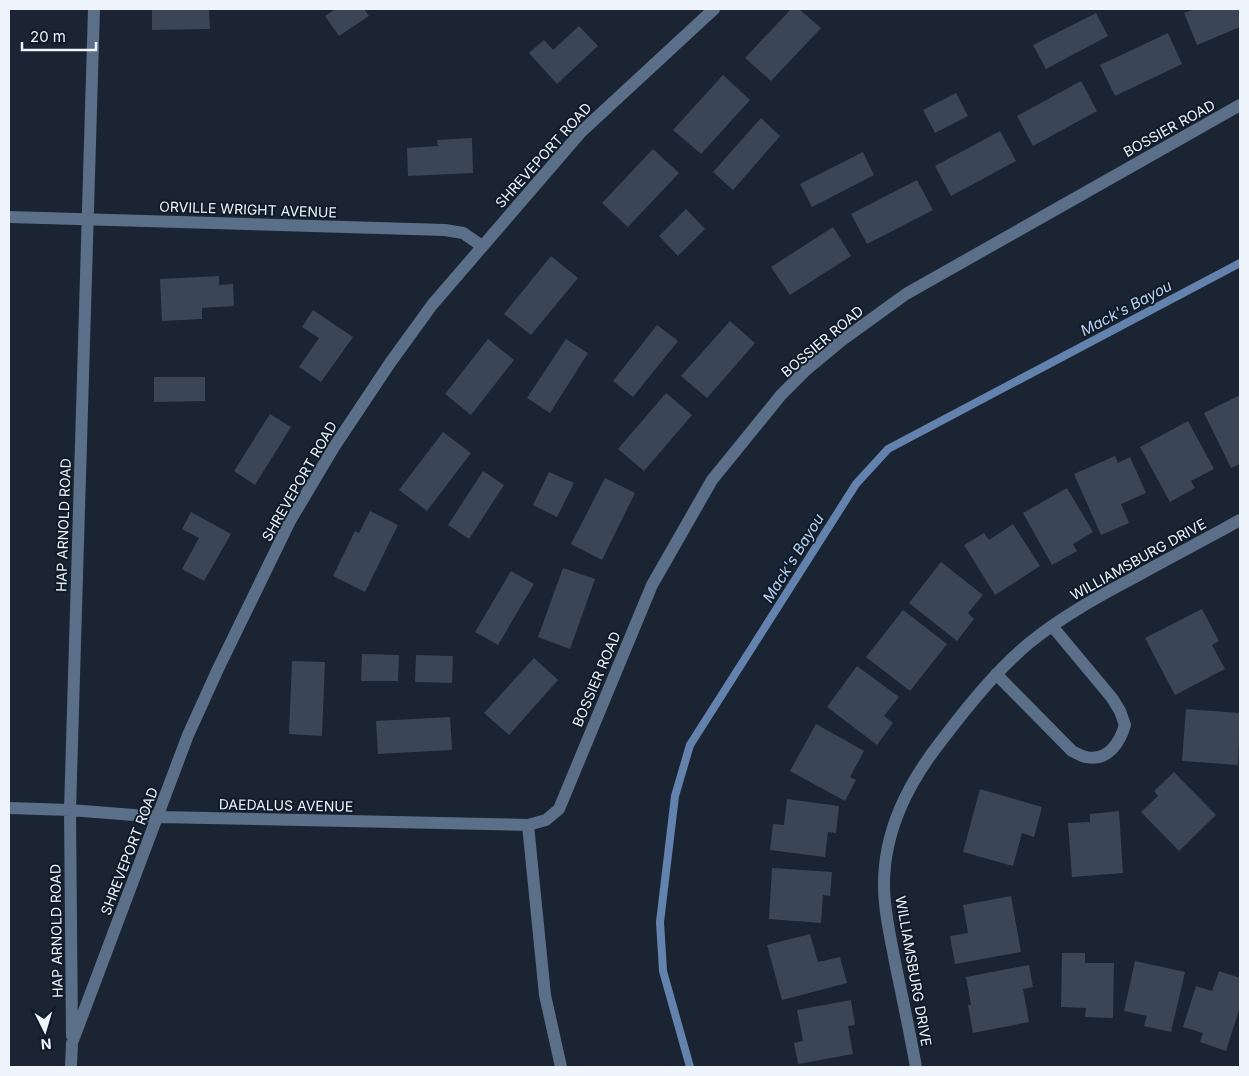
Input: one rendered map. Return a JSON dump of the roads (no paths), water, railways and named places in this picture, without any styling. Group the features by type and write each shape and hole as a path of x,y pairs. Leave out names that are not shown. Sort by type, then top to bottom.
{"street":[{"name":"HAP ARNOLD ROAD","path":"72,1043 70,810 86,219 94,9"},
{"name":"SHREVEPORT ROAD","path":"71,1067 72,1043 188,735 290,521 334,447 390,363 432,306 482,246 581,132 714,9"},
{"name":"BOSSIER ROAD","path":"559,809 652,585 712,480 781,395 804,371 841,341 906,294 1240,105"},
{"name":"ORVILLE WRIGHT AVENUE","path":"9,217 445,230 463,233 482,246"},
{"name":"WILLIAMSBURG DRIVE","path":"916,1067 890,937 884,885 886,854 896,818 909,788 926,760 952,727 996,674 1023,648 1052,626 1095,598 1240,520"},
{"path":"996,674 1072,751 1087,758 1103,756 1116,746 1125,725 1120,711 1112,698 1052,626"},
{"name":"DAEDALUS AVENUE","path":"9,808 159,816 528,825 546,820 559,809"},
{"path":"528,825 545,995 561,1067"}],"waterway":[{"name":"Mack's Bayou","path":"690,1067 663,971 660,922 675,796 690,745 856,484 888,449 1240,263"}]}
